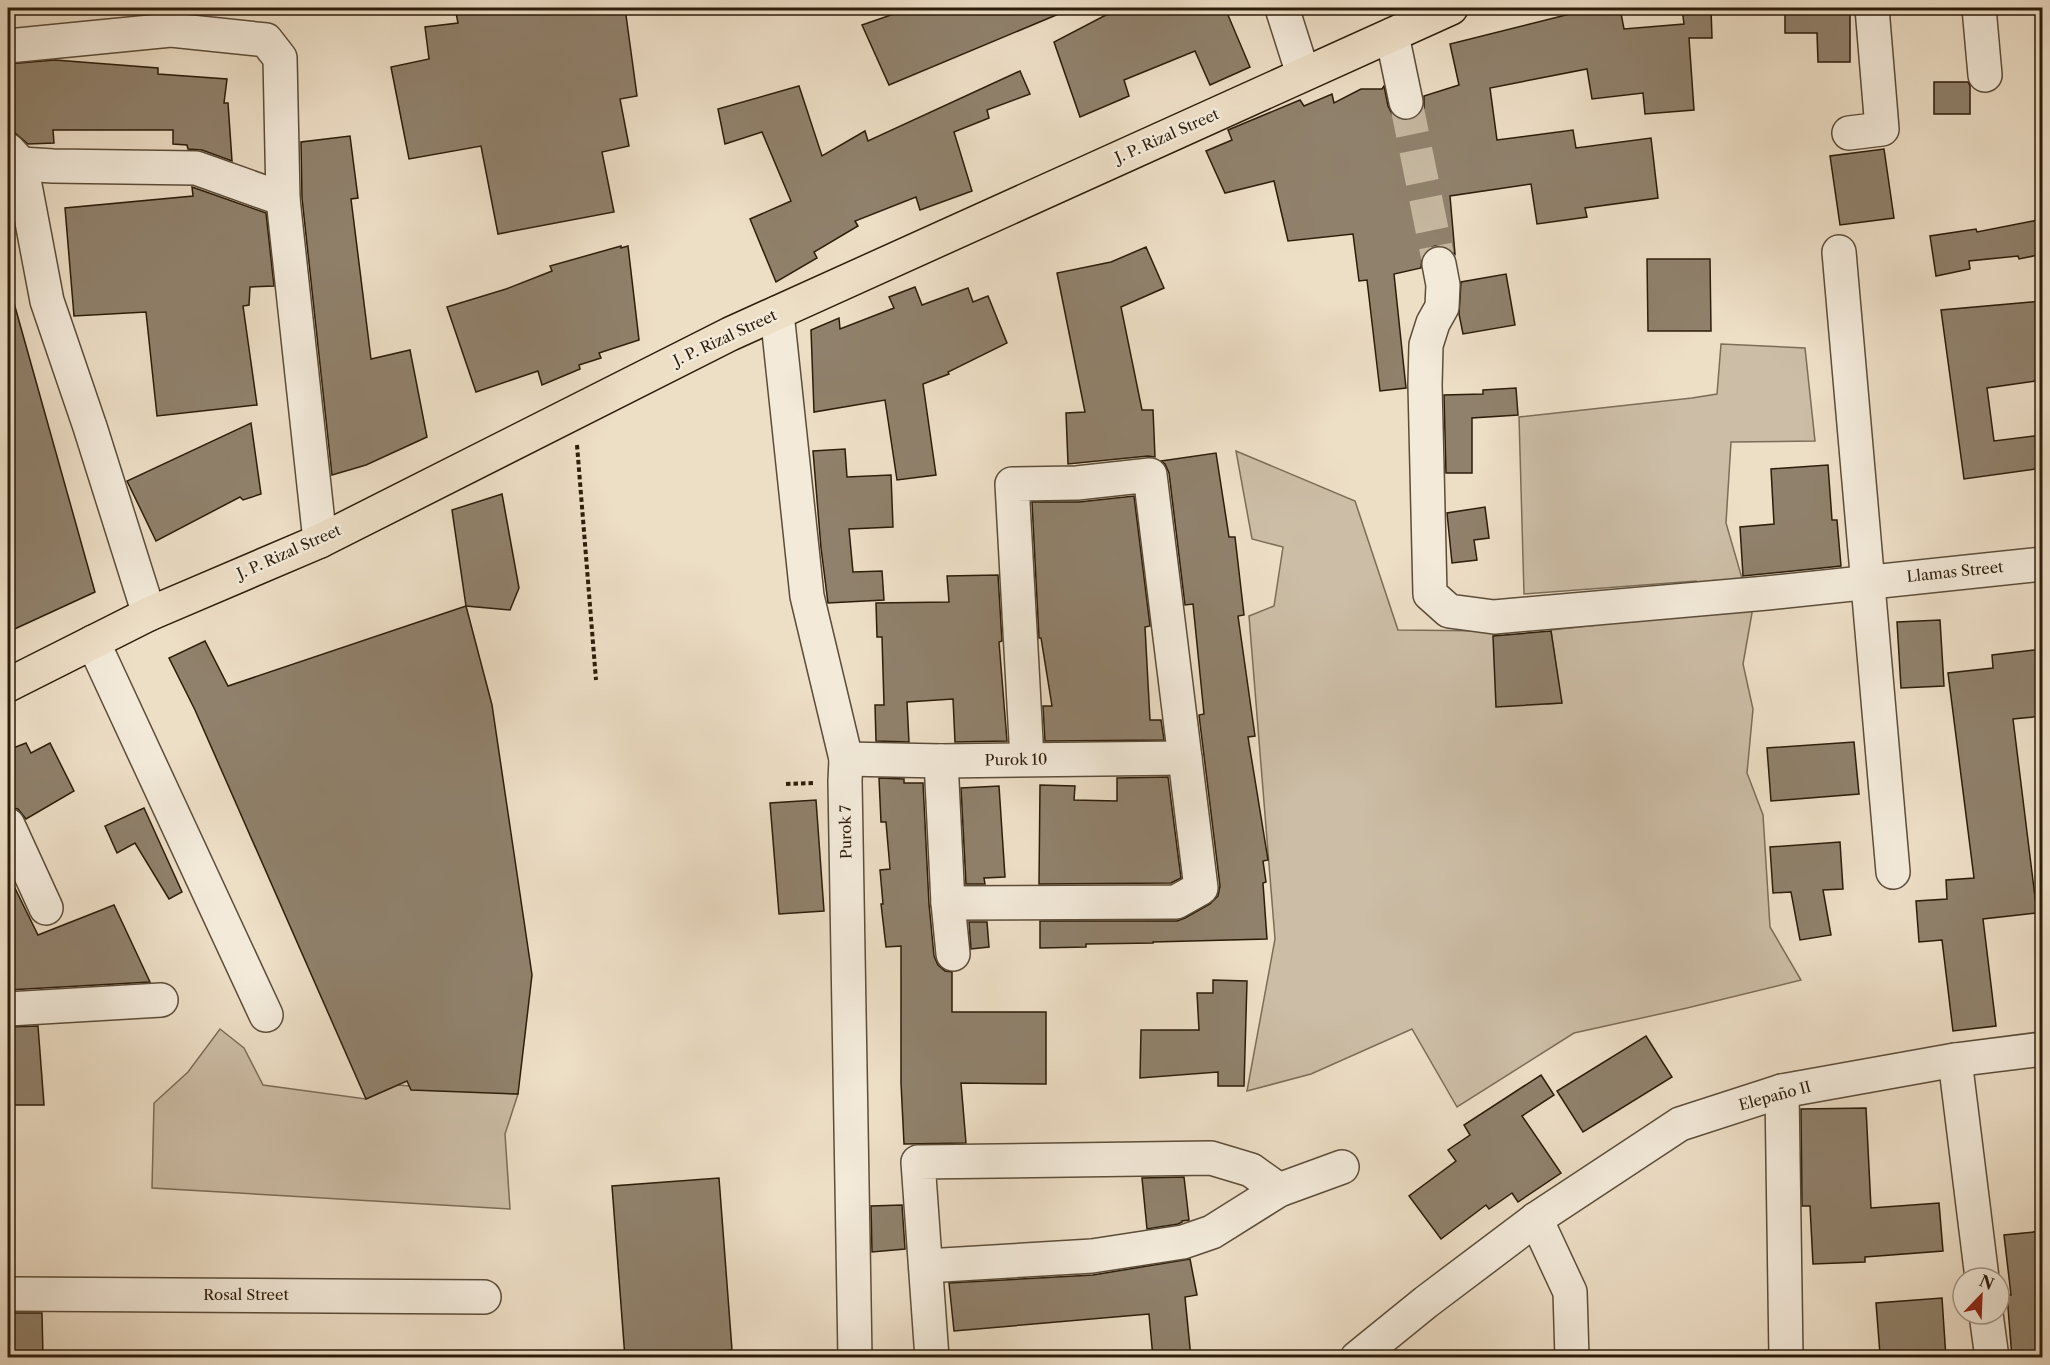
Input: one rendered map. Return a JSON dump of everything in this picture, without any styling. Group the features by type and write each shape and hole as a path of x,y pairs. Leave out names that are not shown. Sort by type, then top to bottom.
{"main road":[{"name":"J. P. Rizal Street","path":"8,685 149,614 320,541 575,411 777,313 1451,8"}],"street":[{"path":"1282,8 1303,74"},
{"path":"1849,133 1882,129 1872,8"},
{"path":"1979,8 1984,75"},
{"path":"8,46 171,30 266,40 280,58 283,199 320,541"},
{"path":"1392,34 1406,102"},
{"path":"149,614 90,427 47,301 14,157 53,166 196,168 283,199"},
{"path":"1839,252 1893,872"},
{"name":"Llamas Street","path":"1438,264 1443,285 1442,307 1433,323 1426,345 1425,385 1430,594 1449,611 1494,616 1743,595 2043,564"},
{"name":"Purok 7","path":"777,313 807,596 846,759 855,1358"},
{"path":"948,903 1176,902 1201,888 1149,475 1077,483 1012,484 1027,759"},
{"path":"93,642 266,1015"},
{"name":"Purok 10","path":"846,759 941,761 1185,758"},
{"path":"941,761 948,903 953,954"},
{"path":"8,825 46,908"},
{"path":"8,1009 161,1000"},
{"name":"Elepaño II","path":"1357,1358 1426,1302 1536,1219 1680,1124 1782,1091 1955,1060 2043,1049"},
{"path":"1955,1060 1981,1266"},
{"path":"1782,1091 1786,1358"},
{"path":"932,1358 918,1162 1211,1158 1251,1170 1279,1190"},
{"path":"926,1266 1092,1256 1183,1242 1212,1232 1279,1190 1342,1167"},
{"path":"1536,1219 1570,1292 1572,1358"},
{"name":"Rosal Street","path":"8,1294 484,1297"},
{"path":"1988,1326 1992,1358"}],"path":[{"path":"575,411 596,680"},
{"path":"786,784 821,782"}],"shaded area":[{"path":"1721,344 1805,348 1815,441 1731,442 1726,523 1752,613 1743,664 1753,709 1747,773 1763,815 1770,927 1801,980 1574,1033 1457,1107 1412,1029 1311,1074 1247,1091 1275,939 1249,616 1274,606 1283,547 1252,539 1236,451 1355,501 1398,630 1493,631 1551,667 1547,704 1561,703 1551,630 1696,614 1696,581 1524,594 1519,417 1717,394"},
{"path":"220,1029 244,1048 263,1085 366,1099 397,1085 518,1094 505,1134 510,1209 152,1188 154,1103 188,1072"}],"building":[{"path":"455,8 625,8 637,96 620,99 629,146 602,152 614,212 498,234 481,146 409,159 391,67 429,59 425,27 458,23"},
{"path":"911,8 1073,8 889,85 862,25"},
{"path":"1127,8 1225,8 1250,67 1210,85 1195,51 1124,80 1129,96 1080,117 1054,42 1104,16"},
{"path":"1577,8 1620,8 1624,29 1684,24 1682,8 1711,8 1712,38 1689,38 1694,110 1645,114 1643,93 1592,99 1587,69 1490,88 1497,140 1573,130 1576,148 1651,138 1658,198 1585,208 1587,217 1537,224 1531,184 1450,196 1455,254 1446,247 1435,246 1427,249 1422,257 1421,268 1394,274 1406,388 1380,391 1367,280 1359,281 1353,234 1288,241 1274,181 1225,193 1206,151 1232,140 1228,130 1300,100 1304,106 1332,94 1334,103 1361,89 1382,89 1384,86 1392,114 1400,120 1410,120 1418,116 1424,108 1424,96 1459,85 1450,44 1578,12"},
{"path":"1785,8 1850,8 1850,62 1818,62 1817,33 1785,33"},
{"path":"55,60 158,68 158,74 227,79 224,103 228,103 232,161 202,150 188,149 187,145 173,144 173,130 53,130 54,143 28,144 14,132 8,132 8,64"},
{"path":"1020,71 1030,94 987,110 989,118 954,132 972,191 920,210 916,197 855,221 858,226 814,252 817,258 776,282 750,219 791,201 762,132 725,144 718,109 799,86 822,156 865,131 868,141"},
{"path":"1934,82 1968,82 1970,114 1934,114"},
{"path":"350,136 358,198 351,199 371,359 410,350 427,437 366,465 332,475 302,198 301,142"},
{"path":"1884,149 1894,218 1840,225 1830,156"},
{"path":"192,187 266,213 274,286 250,287 249,305 243,306 257,405 157,416 146,312 74,316 65,208 193,196"},
{"path":"2043,219 2043,254 2019,259 2018,256 1969,261 1970,269 1936,276 1930,236 1976,229 1977,232"},
{"path":"621,246 621,248 628,246 639,340 599,353 601,358 579,365 580,369 542,385 538,371 476,392 447,307 506,289 552,271 550,266"},
{"path":"1146,247 1164,288 1121,307 1142,410 1153,410 1155,457 1068,464 1066,413 1085,412 1057,273 1111,262"},
{"path":"1647,259 1710,259 1711,331 1648,331"},
{"path":"1506,274 1515,325 1463,334 1459,314 1461,282"},
{"path":"915,287 922,305 968,288 973,302 988,296 1007,343 948,372 949,374 923,384 936,475 897,480 885,400 814,412 811,330 839,318 840,329 894,308 889,297"},
{"path":"2043,301 2043,380 1987,388 1994,441 2043,435 2043,468 1964,479 1941,310"},
{"path":"14,303 95,592 8,632 8,304"},
{"path":"1516,388 1518,415 1472,418 1472,473 1446,473 1444,395 1483,394 1483,390"},
{"path":"251,423 261,494 243,500 240,497 156,541 127,481"},
{"path":"845,449 847,477 891,475 893,527 849,529 853,572 882,571 884,600 828,603 813,451"},
{"path":"1216,453 1229,537 1235,537 1244,615 1238,616 1255,736 1248,737 1268,860 1263,861 1266,882 1263,883 1267,939 1086,944 1086,947 1040,948 1040,921 1177,921 1210,904 1218,896 1220,886 1199,715 1204,714 1193,604 1185,605 1169,473 1161,461"},
{"path":"1828,465 1832,520 1837,520 1841,566 1743,576 1740,527 1774,524 1771,469"},
{"path":"502,494 519,588 510,610 466,606 452,510"},
{"path":"1134,496 1150,626 1145,627 1150,720 1161,720 1164,740 1045,741 1043,706 1052,706 1041,638 1039,638 1032,502 1079,502"},
{"path":"1485,507 1489,538 1474,540 1477,560 1452,563 1447,513"},
{"path":"998,575 1002,641 999,642 1007,741 955,742 953,699 907,702 909,742 876,741 875,705 884,705 882,637 877,637 876,603 949,602 947,576"},
{"path":"466,606 492,705 532,975 518,1094 411,1090 407,1081 366,1099 195,710 169,658 205,641 228,686"},
{"path":"1940,620 1944,686 1901,688 1897,622"},
{"path":"1551,631 1562,703 1496,707 1493,636"},
{"path":"2043,649 2043,716 2013,719 2037,913 1983,919 1996,1026 1953,1031 1942,940 1919,942 1916,901 1947,899 1946,880 1974,878 1948,673 1993,668 1992,655"},
{"path":"1854,742 1859,794 1771,801 1767,748"},
{"path":"26,743 31,753 50,743 74,791 26,819 18,809 8,807 8,750"},
{"path":"1168,777 1181,878 1171,883 1039,884 1040,785 1075,786 1074,800 1117,801 1117,778"},
{"path":"879,778 904,779 904,783 923,783 934,956 938,965 945,971 952,972 952,1012 1046,1012 1046,1084 961,1083 966,1143 904,1144 901,1083 901,946 886,947 880,870 890,869 886,822 881,822"},
{"path":"999,786 1005,877 984,878 985,884 966,884 961,788"},
{"path":"816,800 824,911 779,914 770,803"},
{"path":"144,808 182,892 169,899 135,843 117,853 105,826"},
{"path":"1840,842 1843,889 1823,890 1831,935 1800,940 1791,892 1773,893 1770,847"},
{"path":"8,874 38,935 114,905 150,982 8,990"},
{"path":"969,922 987,922 989,947 971,949"},
{"path":"1213,980 1247,981 1244,1086 1218,1086 1218,1072 1140,1078 1141,1030 1199,1030 1197,993 1213,993"},
{"path":"38,1026 44,1105 8,1105 8,1027"},
{"path":"1646,1036 1672,1077 1583,1132 1557,1091"},
{"path":"1541,1075 1554,1095 1522,1116 1561,1173 1518,1202 1512,1193 1489,1209 1486,1205 1441,1239 1409,1196 1456,1161 1448,1150 1470,1135 1464,1125"},
{"path":"1866,1108 1871,1208 1939,1203 1943,1251 1865,1257 1865,1262 1813,1264 1810,1206 1802,1206 1801,1109"},
{"path":"1184,1177 1189,1220 1147,1229 1142,1178"},
{"path":"719,1178 732,1350 625,1358 612,1186"},
{"path":"902,1205 905,1249 872,1252 871,1206"},
{"path":"2043,1231 2043,1358 2012,1358 2009,1326 2011,1266 2008,1266 2004,1235"},
{"path":"1190,1259 1197,1295 1185,1297 1191,1358 1153,1358 1149,1314 954,1331 949,1283 1093,1275"},
{"path":"1942,1298 1946,1358 1886,1358 1886,1353 1880,1354 1876,1303"},
{"path":"8,1313 42,1313 43,1358 8,1358"}],"tunnel":[{"path":"1406,102 1439,264"}]}
